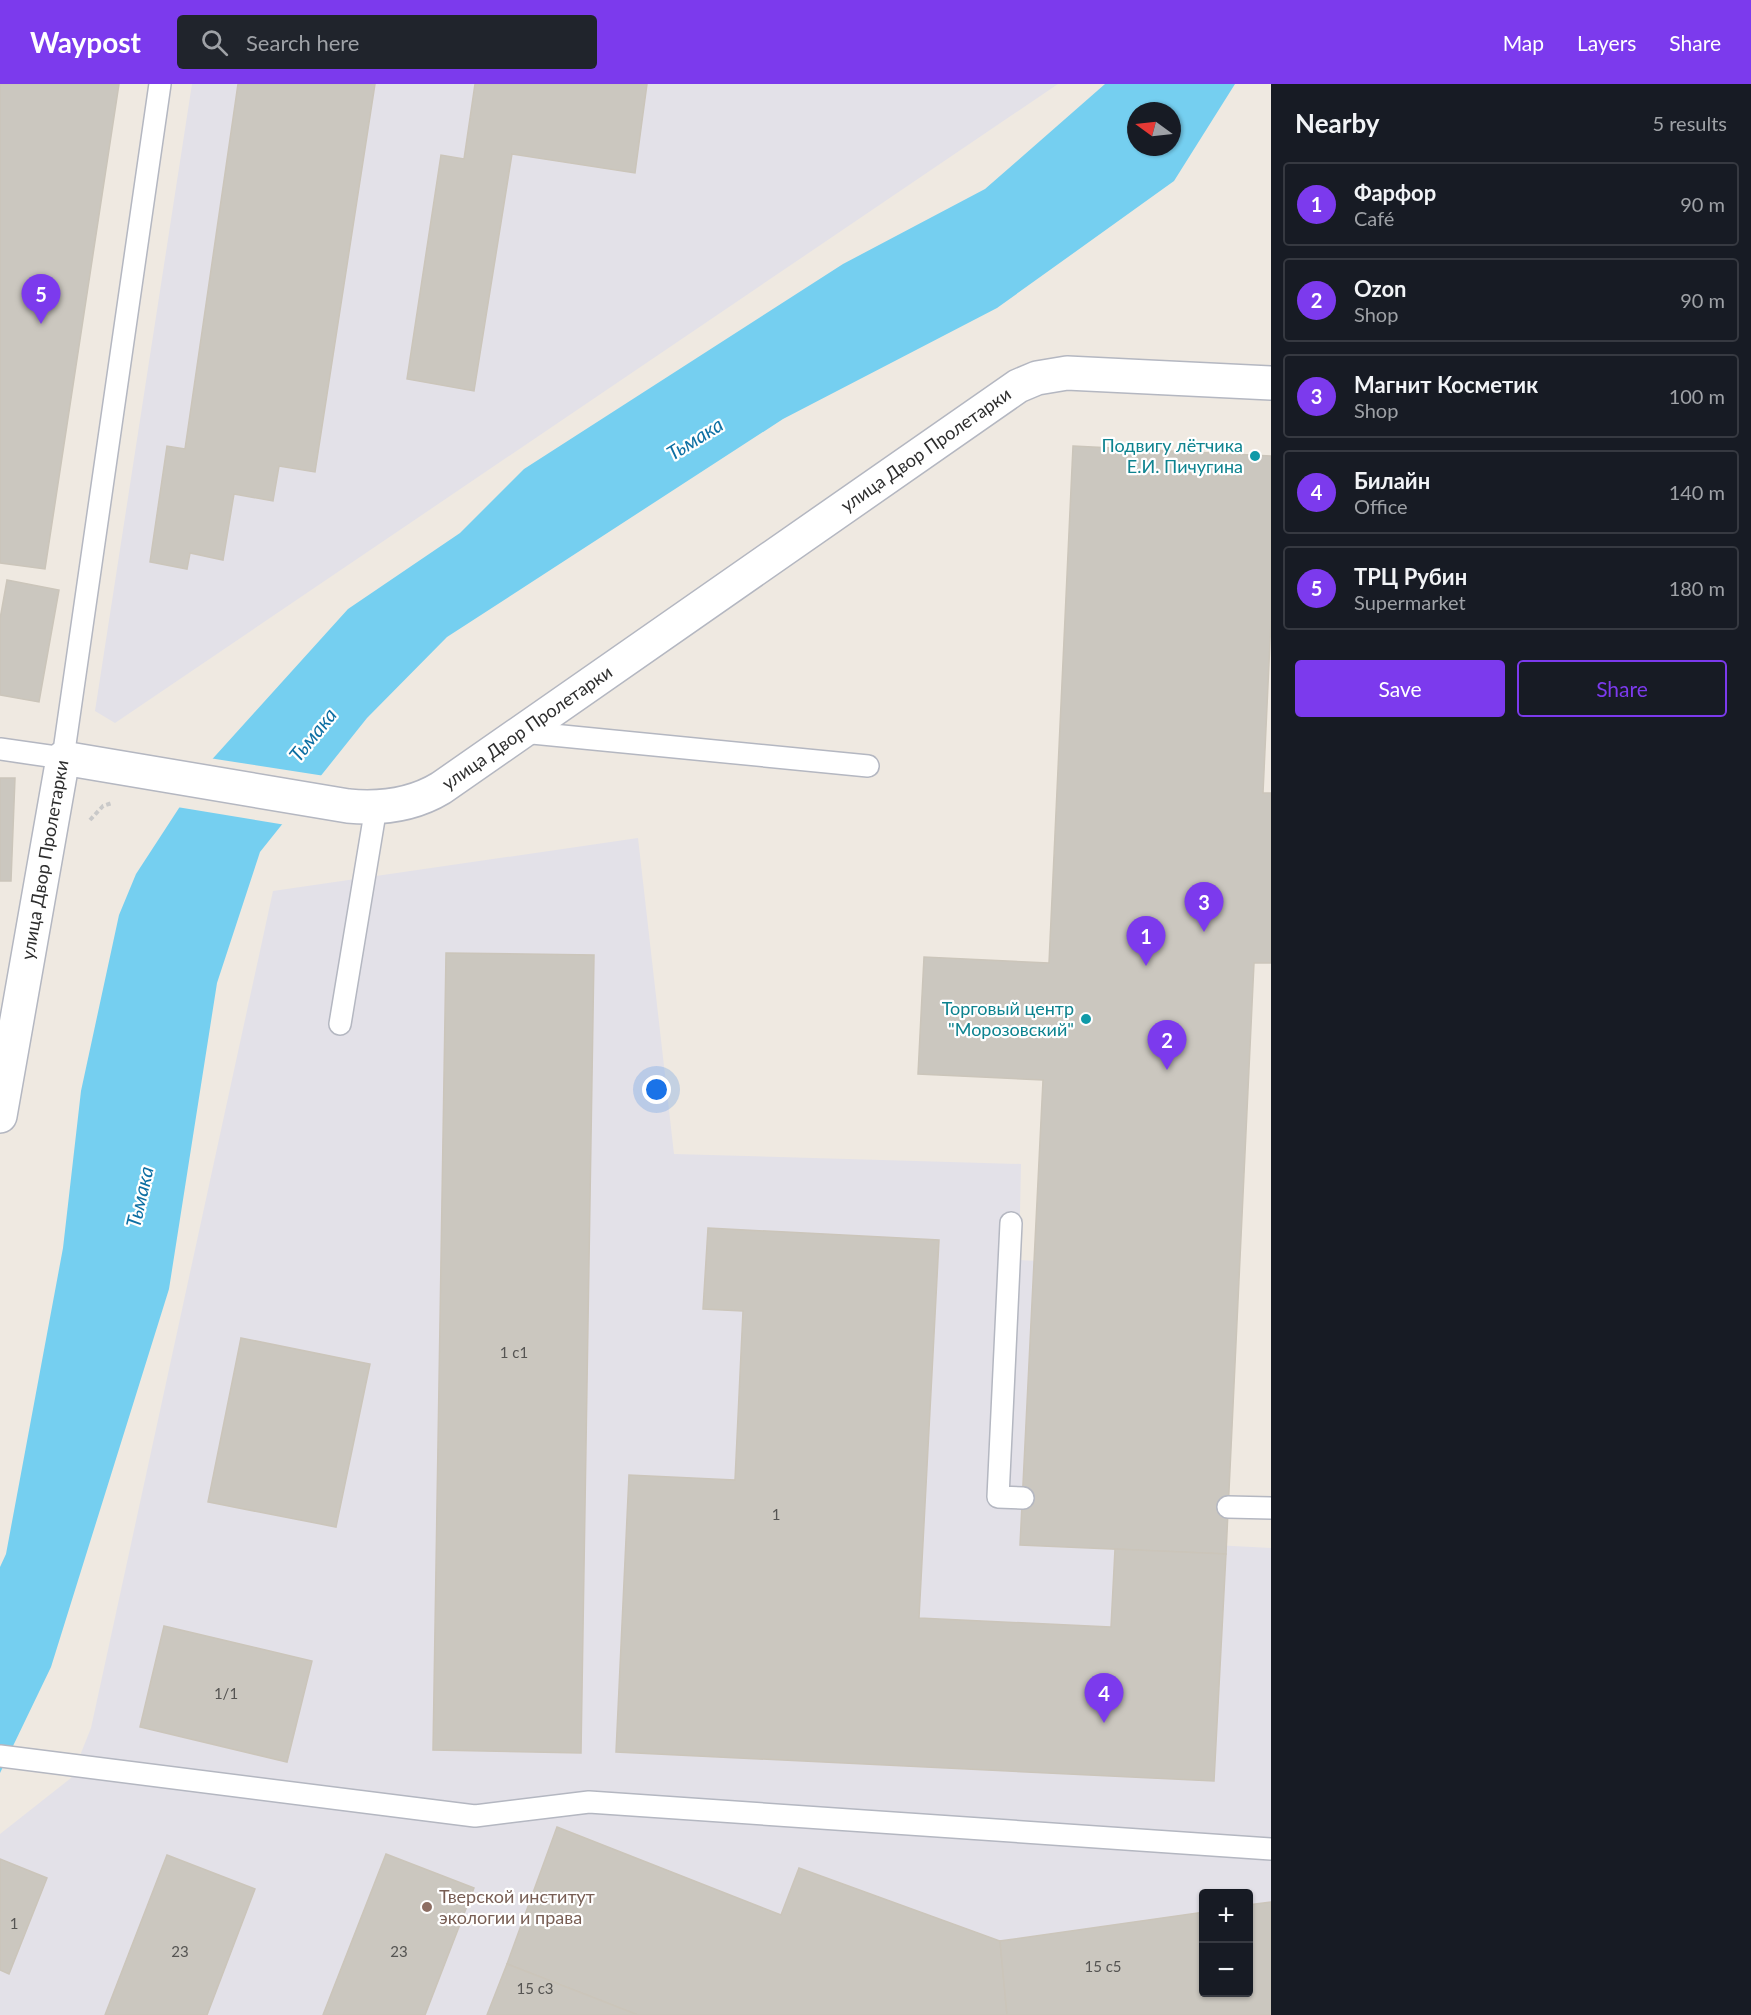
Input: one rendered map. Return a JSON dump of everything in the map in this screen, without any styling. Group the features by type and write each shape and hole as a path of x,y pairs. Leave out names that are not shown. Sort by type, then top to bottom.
{"street":[{"name":"улица Двор Пролетарки","path":"2,1096 63,758 342,805 376,807 408,802 433,792 522,732 1027,382 1067,373 1271,383"}],"lane":[{"path":"0,749 63,758 160,84"},
{"path":"522,732 868,766"},
{"path":"340,1024 376,807"},
{"path":"1011,1223 999,1497 1023,1498"},
{"path":"1228,1507 1271,1508"},
{"path":"0,1756 475,1816 590,1802 1271,1849"}],"path":[{"path":"84,829 103,806 122,800"}],"shaded area":[{"path":"192,84 1058,84 115,723 95,711"},
{"path":"638,838 674,1154 1021,1164 1019,1260 1172,1268 1156,1542 1271,1548 1271,2015 0,2015 0,1834 71,1778 91,1728 273,891"}],"water":[{"name":"Тьмака","path":"1105,84 1235,84 1174,181 997,308 783,419 447,637 367,718 260,852 217,983 169,1289 51,1667 0,1773 0,1567 6,1554 63,1248 81,1091 119,915 136,874 207,765 348,609 460,533 524,469 843,264 985,189"}],"pier":[{"path":"209,758 325,776 286,825 177,807"}],"building":[{"path":"0,84 119,84 45,569 0,563"},
{"path":"238,84 375,84 315,472 279,466 273,501 234,494 223,560 190,553 187,569 150,562 167,446 185,449"},
{"path":"475,84 647,84 635,173 512,154 474,391 407,379 441,155 464,159"},
{"name":"Торговый центр \"Морозовский\"","path":"1073,446 1271,456 1271,620 1263,793 1271,793 1271,963 1254,963 1226,1554 1020,1545 1043,1080 918,1074 924,957 1049,963"},
{"path":"7,580 59,590 39,702 0,695 0,619"},
{"path":"0,778 15,778 11,881 0,881"},
{"path":"446,953 594,955 581,1753 433,1750"},
{"path":"708,1228 939,1240 919,1618 1111,1627 1115,1549 1226,1554 1214,1781 616,1752 629,1475 735,1480 743,1311 703,1309"},
{"path":"241,1338 370,1364 336,1527 208,1502"},
{"path":"164,1626 312,1661 287,1762 140,1727"},
{"path":"557,1827 781,1915 799,1868 1000,1941 1007,2015 638,2015 507,1964"},
{"path":"386,1854 474,1888 425,2015 323,2015"},
{"path":"167,1855 255,1889 207,2015 105,2015"},
{"path":"0,1859 47,1878 9,1974 0,1970"},
{"path":"1271,1902 1271,2015 1007,2015 1000,1941 1199,1913 1199,1997 1253,1997 1253,1904"},
{"path":"507,1964 638,2015 487,2015"}],"place":[{"name":"ТРЦ Рубин","path":"41,324"},
{"name":"Подвигу лётчика Е.И. Пичугина","path":"1255,456"},
{"name":"Магнит Косметик","path":"1204,932"},
{"name":"Фарфор","path":"1146,966"},
{"name":"Торговый центр \"Морозовский\"","path":"1086,1019"},
{"name":"Ozon","path":"1167,1070"},
{"name":"Билайн","path":"1104,1723"},
{"name":"Тверской институт экологии и права","path":"427,1907"}]}
